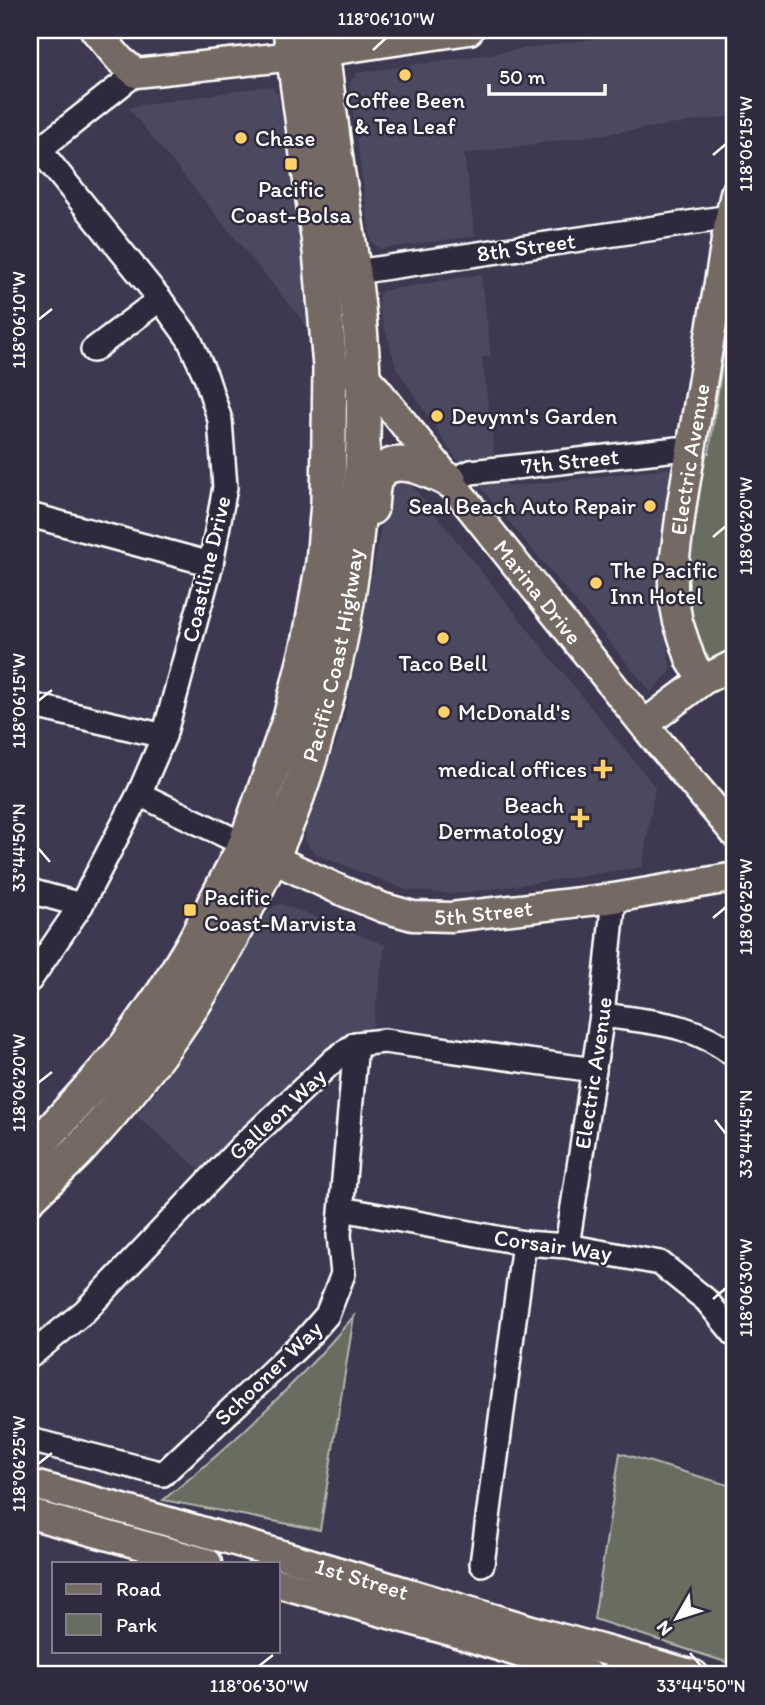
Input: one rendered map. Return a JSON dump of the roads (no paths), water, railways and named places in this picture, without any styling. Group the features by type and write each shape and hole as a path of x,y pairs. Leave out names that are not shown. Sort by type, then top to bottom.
{"highway":[{"name":"Pacific Coast Highway","path":"305,722 310,639 323,562 328,502 330,367 338,275 338,171 306,42"},
{"name":"Pacific Coast Highway","path":"30,1197 76,1153 137,1082 187,1014 215,969 305,722 339,649 359,517 363,453 363,375 358,305 338,275"},
{"path":"346,614 360,592 374,485 379,474 385,469 404,464 419,467 450,481"},
{"name":"Pacific Coast Highway","path":"30,1154 127,1045 258,852"}],"main road":[{"path":"95,30 120,60 136,73 306,42 469,30"},
{"name":"Electric Avenue","path":"703,680 691,661 678,622 673,595 675,558 732,205"},
{"path":"330,367 363,375"},
{"name":"Marina Drive","path":"363,375 735,834"},
{"path":"645,724 703,680 735,664"},
{"name":"5th Street","path":"258,852 340,890 384,908 413,916 451,917 614,898 735,877"},
{"name":"1st Street","path":"30,1484 297,1560 589,1675"},
{"path":"30,1514 203,1562"},
{"name":"1st Street","path":"280,1584 538,1656 694,1675"}],"street":[{"path":"33,148 136,73"},
{"name":"Coastline Drive","path":"30,980 81,905 139,794 164,736 211,564 225,487 220,420 206,377 189,339 160,299 33,148"},
{"name":"8th Street","path":"338,275 732,205"},
{"path":"93,351 160,299"},
{"name":"7th Street","path":"450,481 471,472 677,449 692,450"},
{"path":"30,515 211,564"},
{"path":"30,705 164,736"},
{"path":"139,794 258,852"},
{"path":"30,891 81,905"},
{"name":"Electric Avenue","path":"567,1246 602,1015 614,898"},
{"path":"602,1015 695,1031 735,1056"},
{"path":"356,1044 384,1041 594,1070"},
{"name":"Schooner Way","path":"30,1440 163,1474 306,1339 327,1315 343,1274 339,1235 356,1044"},
{"name":"Galleon Way","path":"30,1356 85,1311 242,1146 335,1059 356,1044"},
{"name":"Corsair Way","path":"342,1209 524,1243 567,1246 660,1263 706,1300 735,1335"},
{"path":"482,1564 524,1243"}],"place":[{"name":"Coffee Been & Tea Leaf","path":"405,75"},
{"name":"Chase","path":"241,138"},
{"name":"Pacific Coast-Bolsa","path":"291,164"},
{"name":"Devynn's Garden","path":"437,416"},
{"name":"Seal Beach Auto Repair","path":"650,506"},
{"name":"The Pacific Inn Hotel","path":"596,583"},
{"name":"Taco Bell","path":"443,638"},
{"name":"McDonald's","path":"444,712"},
{"name":"medical offices","path":"603,769"},
{"name":"Beach Dermatology","path":"580,818"},
{"name":"Pacific Coast-Marvista","path":"190,910"}]}
